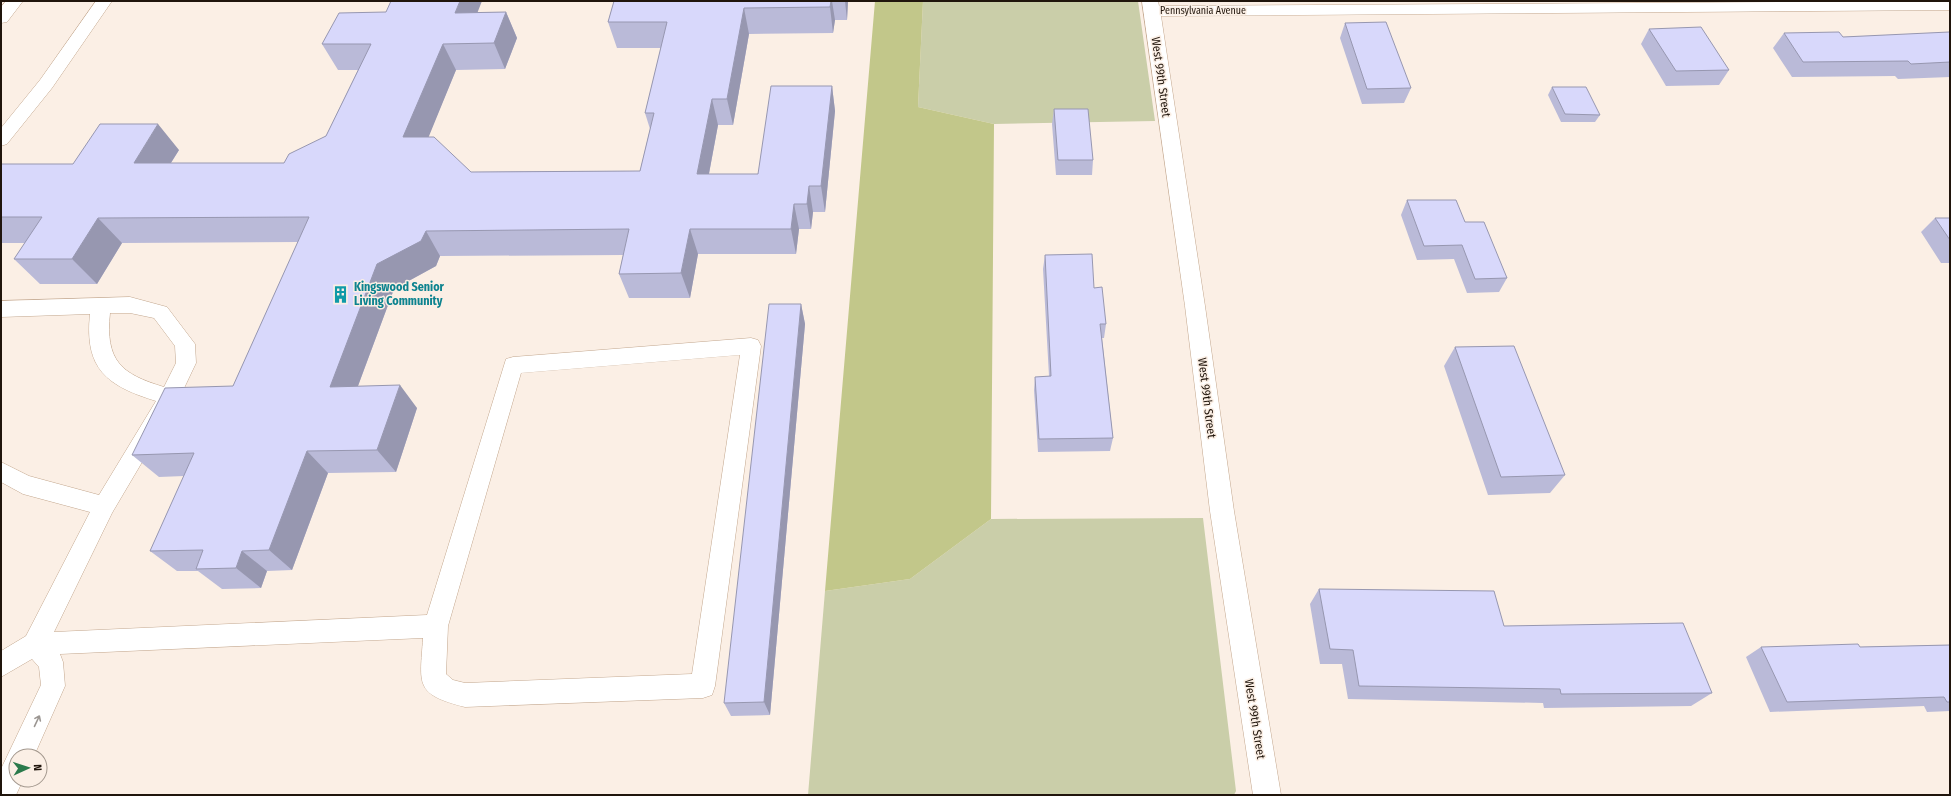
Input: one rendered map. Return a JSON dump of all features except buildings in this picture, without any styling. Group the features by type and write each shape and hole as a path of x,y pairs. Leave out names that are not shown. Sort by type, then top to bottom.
{"street":[{"path":"1,18 15,1"},
{"name":"Pennsylvania Avenue","path":"1151,6 1950,5"},
{"name":"West 99th Street","path":"1151,6 1195,306 1222,511 1267,795"}],"lane":[{"path":"1,140 46,84 104,1"},
{"path":"1,309 130,305 160,312 185,344 186,363 170,397 104,506 35,644"},
{"path":"101,306 98,334 106,363 120,378 140,388 170,397"},
{"path":"751,346 703,686 465,695 446,690 434,679 436,626 513,366 751,346"},
{"path":"1,471 23,484 104,506"},
{"path":"1,664 35,644 436,626"},
{"path":"25,748 53,686 51,662 35,644"},
{"path":"2,795 8,783"}],"green space":[{"path":"875,1 923,1 918,107 994,124 991,519 910,579 825,591"},
{"path":"923,1 1138,1 1155,121 994,124 918,107"},
{"path":"1203,518 1236,791 1234,795 808,795 825,591 910,579 991,519"}],"place":[{"name":"Kingswood Senior Living Community","path":"341,294"}]}
